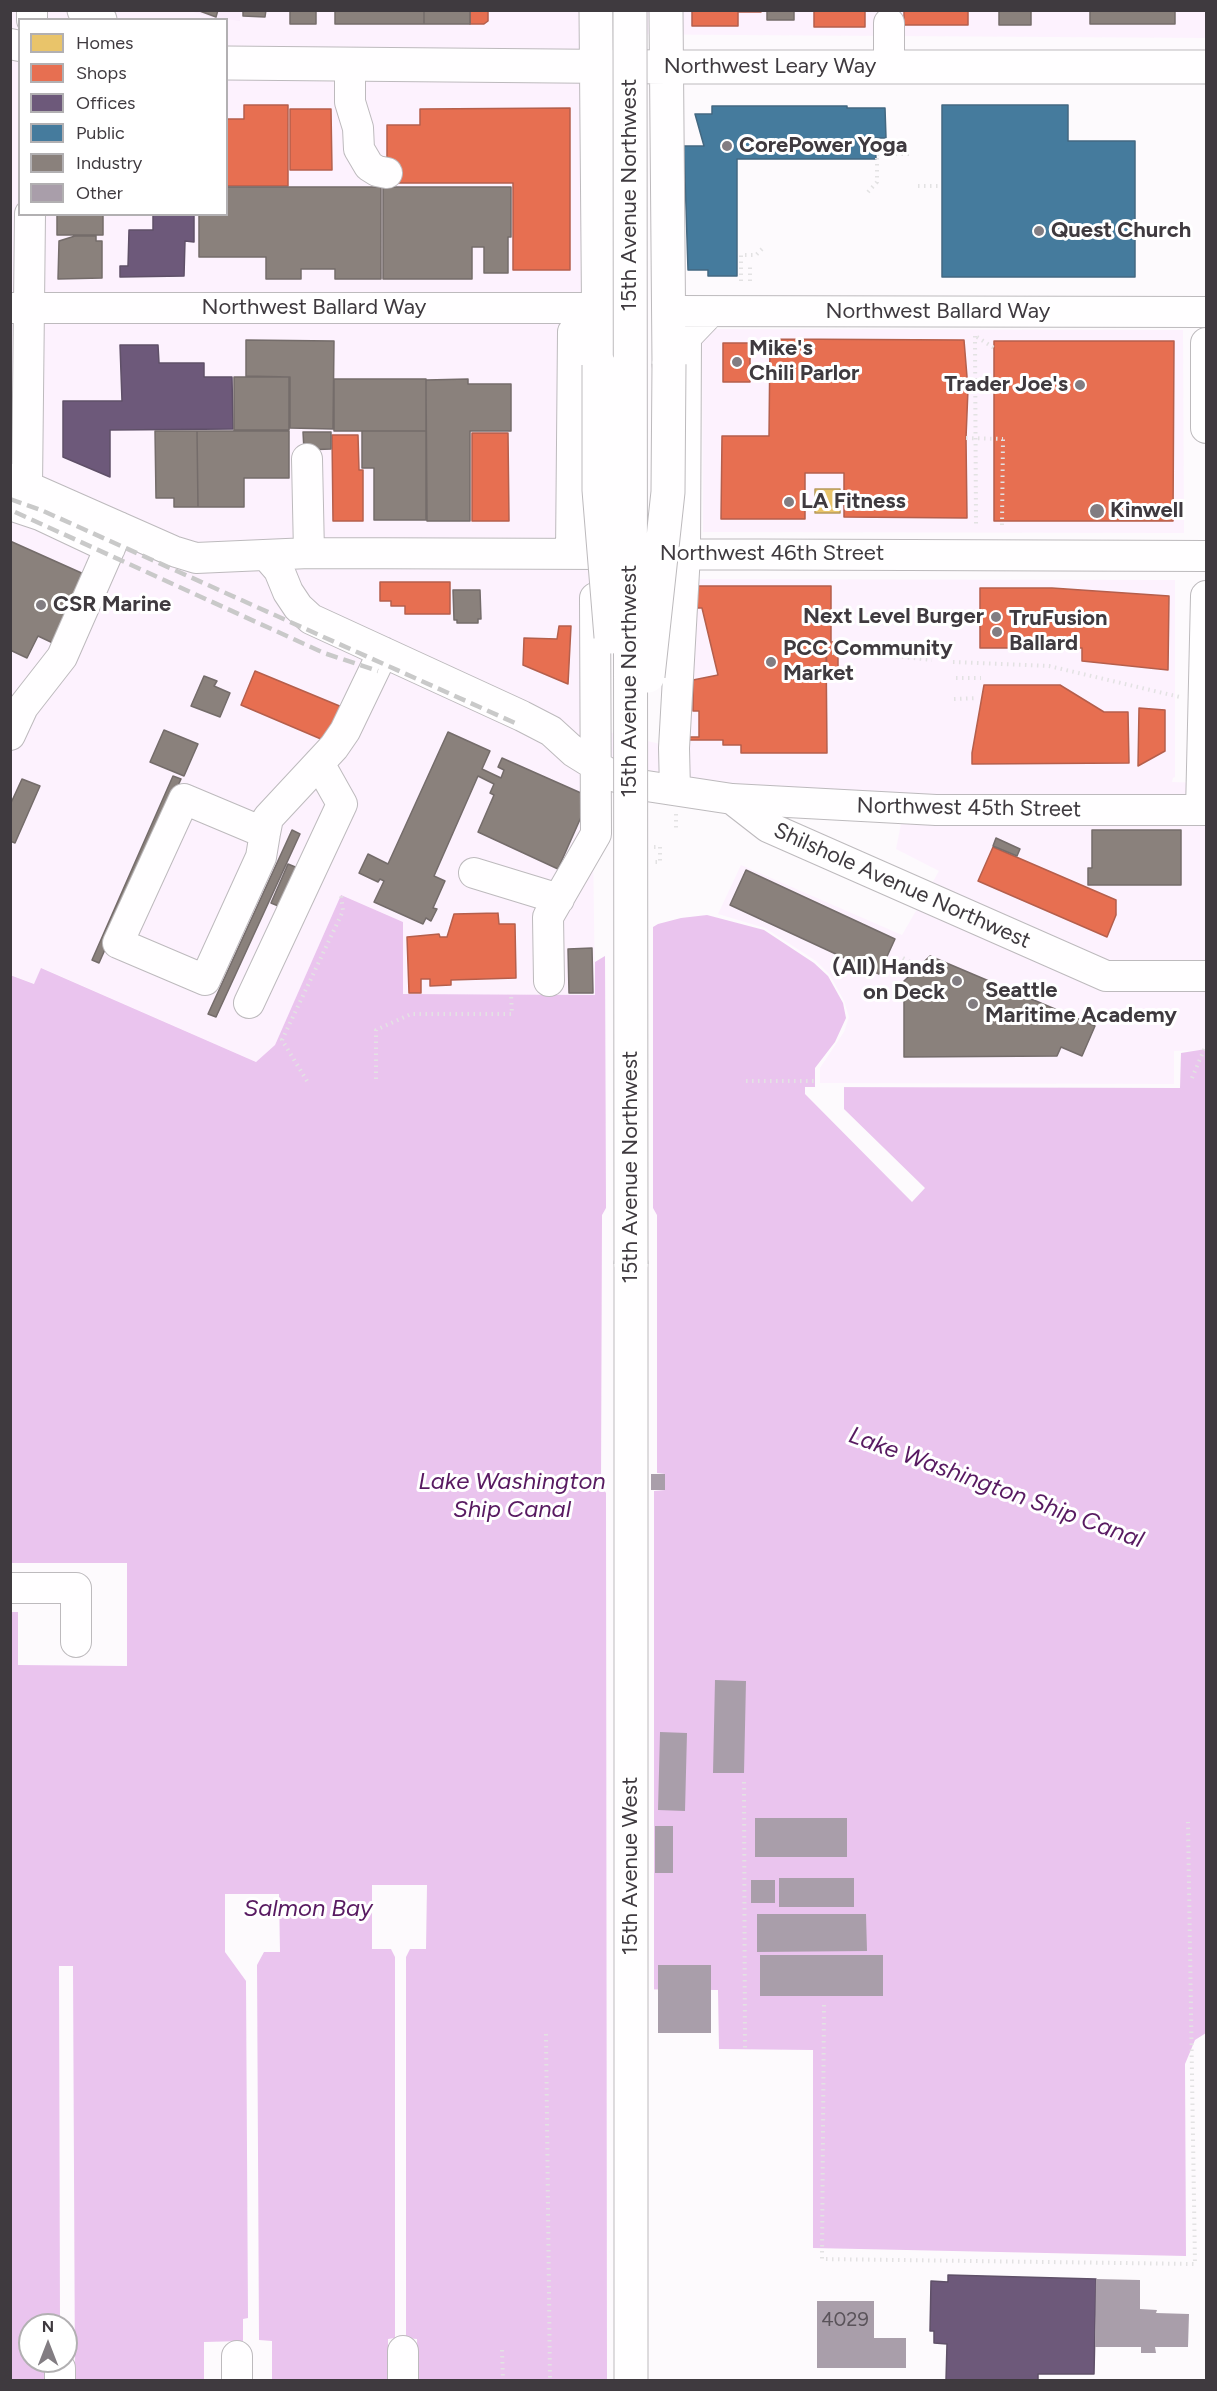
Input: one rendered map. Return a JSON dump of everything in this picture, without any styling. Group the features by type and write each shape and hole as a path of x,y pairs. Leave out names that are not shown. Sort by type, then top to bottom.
{"main road":[{"path":"84,10 97,18"},
{"name":"15th Avenue Northwest","path":"596,10 599,308"},
{"name":"15th Avenue Northwest","path":"630,10 631,1352"},
{"name":"15th Avenue Northwest","path":"630,802 644,718 668,492 666,10"},
{"name":"Northwest Leary Way","path":"228,63 1206,68"},
{"path":"599,308 599,490 617,718 630,802"},
{"name":"15th Avenue West","path":"631,1352 631,2380"}],"street":[{"path":"889,23 889,67"},
{"path":"350,64 350,102 358,128 359,149 369,166 387,173"},
{"path":"30,216 20,308 16,490 114,537 196,558 266,555"},
{"name":"Northwest Ballard Way","path":"20,308 599,308"},
{"path":"528,308 560,320 569,325 573,332"},
{"name":"15th Avenue Northwest","path":"559,899 596,834 596,766 573,332 599,308"},
{"name":"Northwest Ballard Way","path":"669,312 1206,312"},
{"name":"15th Avenue Northwest","path":"675,790 674,748 685,554 686,337 710,312"},
{"path":"1206,343 1206,428"},
{"path":"307,459 309,553"},
{"path":"10,735 23,707 62,657 114,537"},
{"name":"Northwest 46th Street","path":"266,555 309,553 1206,556"},
{"name":"Shilshole Avenue Northwest","path":"266,555 279,570 288,592 298,607 311,619 541,726 611,776 640,785 732,799 768,827 1106,976 1206,976"},
{"path":"1204,810 1206,596"},
{"path":"265,833 184,799 118,943 205,980 261,857 268,819 334,747 345,731 383,652"},
{"path":"249,1003 342,804 319,763"},
{"name":"Northwest 45th Street","path":"732,799 936,810 1204,810"},
{"path":"474,873 559,899 548,917 549,981"},
{"path":"10,1588 76,1588 76,1642"},
{"path":"403,2350 403,2380"}],"path":[{"path":"868,192 877,182 877,154 909,154"},
{"path":"918,186 942,186"},
{"path":"741,281 741,255 756,255 763,248"},
{"path":"750,264 750,281"},
{"path":"976,525 975,336 994,348"},
{"path":"966,438 1003,439 1002,525"},
{"path":"826,653 862,653"},
{"path":"884,655 933,660"},
{"path":"953,662 1049,666 1180,697"},
{"path":"956,678 981,678"},
{"path":"954,699 977,698"},
{"path":"307,1081 282,1040 343,911 340,895"},
{"path":"903,958 919,967"},
{"path":"376,1079 376,1030 411,1014 512,1014 512,995"},
{"path":"1192,1077 1206,1045"},
{"path":"746,1081 815,1081"},
{"path":"744,1782 745,2049"},
{"path":"824,2005 822,2259 1195,2264 1188,1821"},
{"path":"546,2034 550,2380"},
{"path":"502,2350 503,2380"}],"shaded area":[{"path":"10,11 1206,11 1206,38 580,34 592,728 690,751 686,746 686,579 1175,580 1175,777 1172,782 1206,783 1206,805 839,802 592,767 595,995 402,994 403,922 341,895 275,1045 256,1062 42,968 35,984 11,975"},
{"path":"190,11 240,11 240,21"},
{"path":"702,329 1183,330 1184,533 703,532"},
{"path":"901,824 1206,826 1206,1050 1174,1051 1174,1084 820,1083 820,1068 844,1032 849,1017 844,1001 830,975 816,961 765,928 718,914 741,865 902,935 939,871 896,849"}],"water":[{"name":"Lake Washington Ship Canal","path":"341,895 403,922 403,994 595,995 595,962 658,924 707,915 764,930 814,963 828,976 843,1003 846,1018 835,1042 815,1068 815,1087 1180,1088 1181,1053 1206,1049 1206,2033 1195,2040 1185,2064 1186,2256 813,2248 813,2050 719,2049 718,1990 607,1989 607,2380 11,2380 10,975 34,984 41,968 256,1062 275,1045"}],"pier":[{"path":"653,924 653,1208 657,1215 657,1473 665,1474 665,1490 654,1491 654,1992 609,1992 610,2380 607,2380 606,1493 601,1486 602,1215 606,1208 605,953"},
{"path":"805,1087 844,1087 844,1109 925,1188 912,1202 805,1094"},
{"path":"11,1563 127,1563 127,1666 18,1665 18,1612 11,1612"},
{"path":"372,1885 427,1885 426,1949 410,1949 406,1957 406,2338 417,2339 418,2380 388,2380 388,2339 395,2338 395,1957 391,1949 372,1949"},
{"path":"225,1894 279,1894 280,1952 264,1952 257,1965 259,2340 272,2341 272,2380 204,2380 204,2342 243,2341 243,2319 248,2318 246,1981 225,1952"},
{"path":"59,1966 73,1966 75,2313 60,2313"},
{"path":"44,2373 75,2373 75,2380 44,2380"}],"building: Homes":[{"path":"815,489 840,489 840,513 815,513"}],"building: Shops":[{"path":"470,10 488,10 488,21 484,24 470,24"},
{"path":"692,10 761,10 761,12 738,12 738,26 692,26"},
{"path":"814,10 865,10 865,27 814,27"},
{"path":"904,10 968,10 968,25 904,25"},
{"path":"244,105 288,105 288,186 228,186 228,119 244,119"},
{"path":"570,108 570,270 513,270 513,183 387,183 387,125 420,125 420,109"},
{"path":"290,109 331,109 332,170 290,170"},
{"path":"770,339 964,340 968,389 967,518 844,517 844,473 805,473 805,519 721,519 722,436 769,436"},
{"path":"994,341 1174,341 1173,521 994,521"},
{"name":"Mike's Chili Parlor","path":"723,343 750,343 750,382 723,382"},
{"path":"472,433 508,433 509,521 472,521"},
{"path":"332,435 358,435 359,470 363,470 363,521 333,521"},
{"path":"380,582 450,582 450,614 405,614 405,606 391,606 391,601 380,601"},
{"name":"PCC Community Market","path":"690,586 831,586 831,642 826,642 827,753 741,753 741,745 723,745 723,740 689,740 689,737 699,737 699,711 693,711 693,680 718,675 702,608 690,608"},
{"path":"980,588 1052,588 1169,596 1168,670 1082,661 1082,648 980,648"},
{"path":"559,626 571,626 568,684 523,665 524,638 557,639"},
{"path":"826,642 838,642 838,672 827,672"},
{"path":"255,671 342,707 328,742 241,705"},
{"path":"984,685 1060,685 1104,712 1128,712 1129,763 972,764"},
{"path":"1139,708 1165,710 1165,751 1138,766"},
{"path":"993,847 1116,900 1116,915 1107,937 978,881"},
{"path":"498,913 499,924 515,924 516,978 451,980 451,985 430,986 430,979 421,979 421,993 409,993 407,937 439,934 440,937 447,937 454,914"}],"building: Offices":[{"path":"153,216 194,216 194,242 185,241 184,276 120,277 120,266 128,266 129,230 153,230"},
{"path":"120,345 158,345 159,363 204,363 204,377 232,377 233,429 110,430 110,477 63,457 63,401 122,401"},
{"path":"948,2275 1096,2279 1094,2374 1038,2374 1038,2380 946,2380 947,2344 934,2343 934,2331 930,2331 931,2281 948,2282"}],"building: Public":[{"name":"Quest Church","path":"942,105 1068,105 1068,141 1135,141 1135,277 942,277"},
{"path":"712,106 885,108 886,138 875,138 876,159 737,159 737,276 708,276 708,270 688,270 684,146 704,146 695,114 712,114"}],"building: Industry":[{"path":"197,10 218,10 216,17"},
{"path":"243,10 266,10 265,17 243,16"},
{"path":"290,10 316,10 316,24 290,24"},
{"path":"335,10 424,10 424,24 335,24"},
{"path":"424,10 470,10 470,24 424,24"},
{"path":"767,10 794,10 794,20 767,20"},
{"path":"999,10 1031,10 1031,25 999,25"},
{"path":"1090,10 1175,10 1175,24 1090,24"},
{"path":"228,187 381,187 381,279 335,279 335,269 301,269 301,279 266,279 266,257 199,257 199,216 228,216"},
{"path":"383,187 511,187 508,273 484,273 484,247 472,247 472,279 383,279"},
{"path":"57,216 103,216 103,235 57,235"},
{"path":"75,236 96,236 96,241 102,241 102,278 58,279 59,241"},
{"path":"246,340 334,341 333,429 290,428 290,377 246,376"},
{"path":"234,377 289,377 289,430 234,430"},
{"path":"334,379 426,379 426,431 334,431"},
{"path":"468,379 468,384 511,384 511,431 470,431 470,521 427,521 426,380"},
{"path":"155,431 197,431 198,507 174,507 174,498 156,498"},
{"path":"197,431 289,431 289,478 244,478 244,507 198,507"},
{"path":"362,431 426,431 426,520 374,520 374,468 362,468"},
{"path":"303,432 331,432 331,449 304,450"},
{"name":"CSR Marine","path":"10,541 86,575 55,644 38,636 27,658 10,650"},
{"path":"453,590 480,590 481,619 478,619 478,623 457,623 457,620 454,620"},
{"path":"204,676 217,681 214,686 230,693 220,717 191,706"},
{"path":"164,730 198,744 184,776 150,762"},
{"path":"448,732 490,751 482,769 501,778 504,770 498,767 502,758 590,797 558,869 478,832 494,795 490,793 494,784 478,776 434,876 445,881 433,908 437,909 431,921 426,918 423,924 374,902 384,881 380,879 378,882 359,873 368,854 388,864"},
{"path":"173,776 181,779 99,963 92,960"},
{"path":"22,779 40,786 15,843 10,841 10,805"},
{"path":"292,830 300,834 216,1017 208,1014"},
{"path":"1092,830 1181,830 1181,885 1088,885 1088,868 1092,868"},
{"path":"996,838 1020,849 1017,856 993,846"},
{"path":"288,864 305,871 288,910 271,903"},
{"path":"746,870 895,939 879,974 730,905"},
{"path":"592,948 593,993 569,993 568,949"},
{"name":"Seattle Maritime Academy","path":"930,956 1095,1026 1082,1056 1061,1047 1057,1056 904,1057 904,981"}],"building: Other":[{"path":"651,1474 665,1474 665,1490 651,1490"},
{"path":"715,1680 746,1681 744,1773 713,1773"},
{"path":"660,1732 687,1733 685,1811 658,1810"},
{"path":"755,1818 847,1818 847,1857 755,1857"},
{"path":"655,1826 673,1826 673,1873 655,1873"},
{"path":"779,1878 854,1878 854,1907 779,1907"},
{"path":"751,1880 775,1880 775,1903 751,1903"},
{"path":"757,1914 866,1914 867,1951 757,1952"},
{"path":"760,1955 883,1955 883,1996 760,1996"},
{"path":"658,1965 711,1965 711,2033 658,2033"},
{"path":"1096,2279 1140,2280 1140,2309 1157,2310 1156,2313 1189,2314 1188,2347 1155,2347 1156,2353 1141,2353 1141,2347 1095,2347"},
{"path":"817,2301 874,2301 874,2338 906,2338 906,2368 817,2368"}],"railway":[{"path":"10,499 41,510 515,723"},
{"path":"15,512 324,653 378,671"}],"place":[{"name":"CorePower Yoga","path":"727,146"},
{"name":"Quest Church","path":"1039,231"},
{"name":"Mike's Chili Parlor","path":"737,362"},
{"name":"Trader Joe's","path":"1080,385"},
{"name":"LA Fitness","path":"789,502"},
{"name":"Kinwell","path":"1097,511"},
{"name":"CSR Marine","path":"41,605"},
{"name":"Next Level Burger","path":"996,617"},
{"name":"TruFusion Ballard","path":"997,632"},
{"name":"PCC Community Market","path":"771,662"},
{"name":"(All) Hands on Deck","path":"957,981"},
{"name":"Seattle Maritime Academy","path":"973,1004"}],"water label":[{"name":"Salmon Bay","path":"308,1909"}]}
